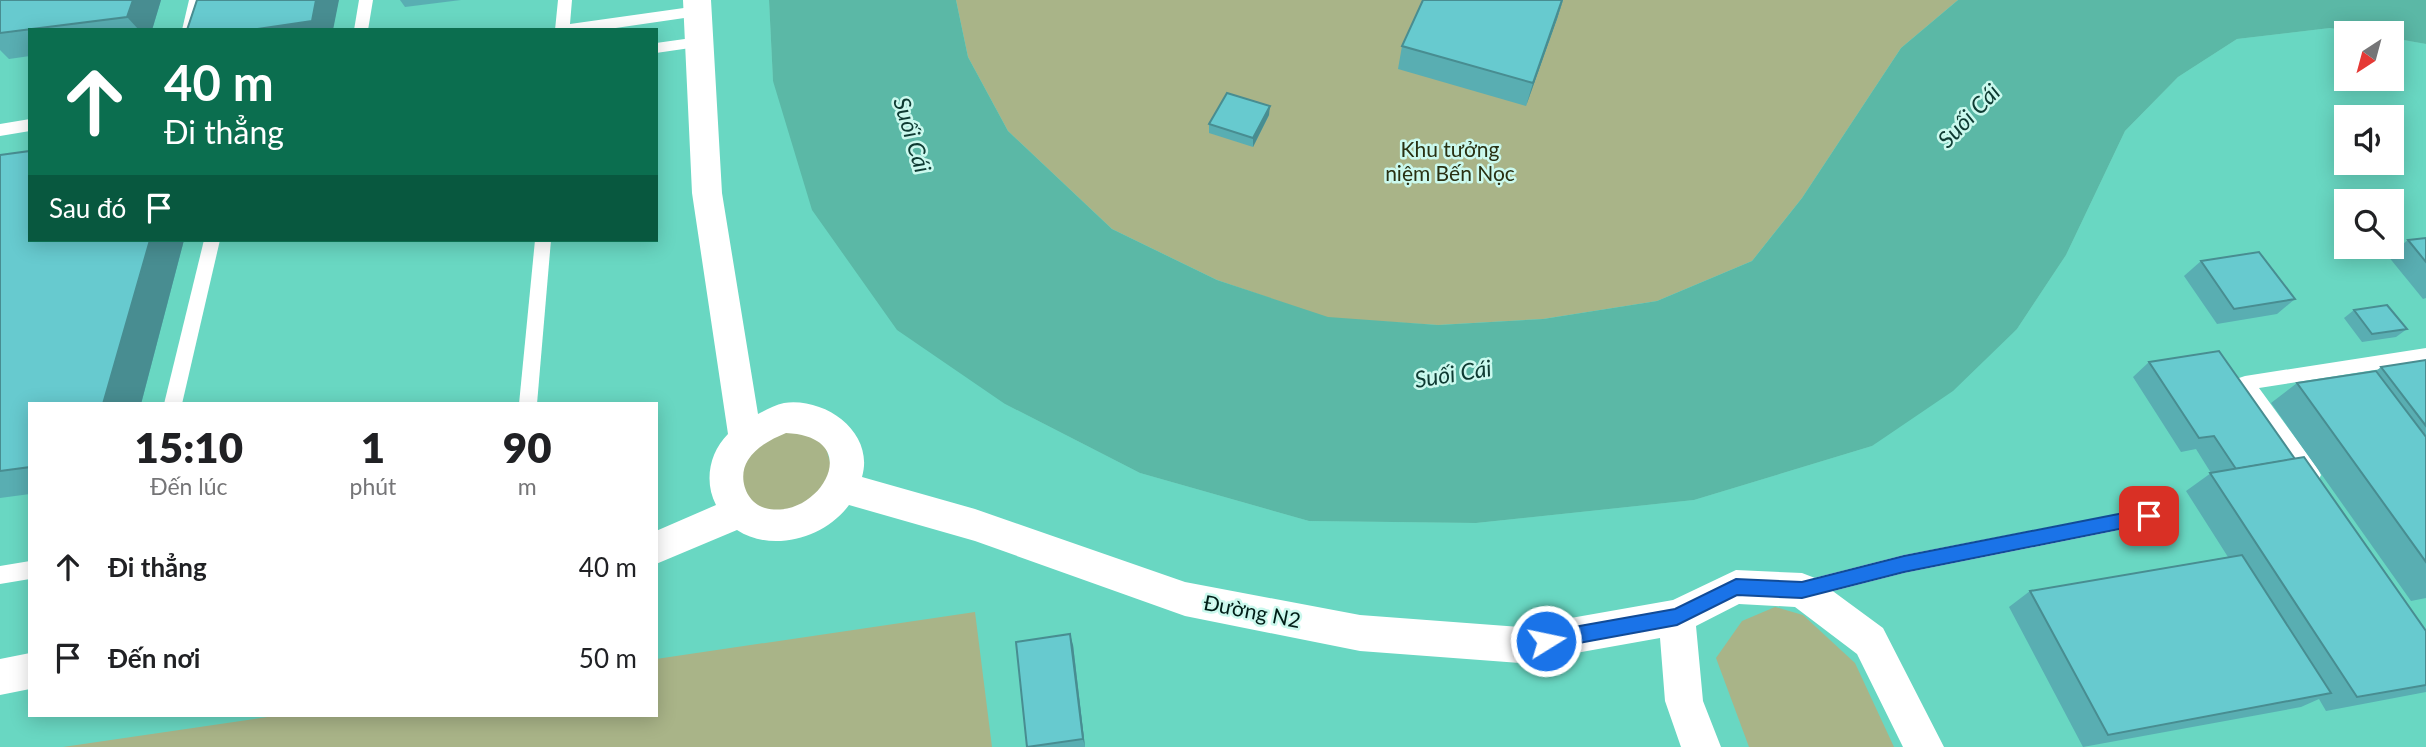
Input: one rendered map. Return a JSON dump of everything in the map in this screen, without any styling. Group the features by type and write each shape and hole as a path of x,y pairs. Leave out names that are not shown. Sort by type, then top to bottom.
{"street":[{"path":"698,6 707,193 746,436"},
{"path":"784,418 805,418 824,423 838,435 846,450 847,469 841,487 831,501 802,521 768,525 752,521 739,512 728,500 724,484 726,467 733,450 746,436 764,424 784,418"},
{"name":"Đường N2","path":"841,487 975,525 1185,599 1360,633 1520,645 1677,617 1736,587 1802,590"},
{"path":"658,547 739,512"},
{"path":"1802,590 1870,641 1924,747"},
{"path":"1677,617 1684,701 1701,747"},
{"path":"0,677 28,671"}],"lane":[{"path":"189,28 196,0"},
{"path":"361,28 366,0"},
{"path":"563,28 565,0"},
{"path":"574,28 698,6"},
{"path":"658,48 699,42"},
{"path":"0,130 28,125"},
{"path":"173,402 212,242"},
{"path":"528,402 542,242"},
{"path":"2324,491 2245,383 2426,355"},
{"path":"1802,590 1904,564 2149,516"},
{"path":"0,575 28,570"}],"shaded area":[{"path":"0,0 769,0 773,81 1005,404 1140,473 1309,521 1476,523 1694,500 1872,446 2017,329 2066,255 2125,131 2178,77 2237,39 2330,28 2334,29 2334,91 2404,91 2404,40 2426,44 2426,747 0,747"}],"green space":[{"name":"Khu tưởng niệm Bến Nọc","path":"956,0 1958,0 1901,48 1802,198 1752,261 1657,301 1543,319 1438,325 1328,318 1217,280 1112,229 1008,131 968,57"},
{"path":"780,429 823,437 833,472 817,497 787,511 772,511 757,507 739,486 742,458"},
{"path":"1775,607 1803,615 1855,663 1894,747 1749,747 1716,658 1742,621"},
{"path":"975,612 992,747 63,747 267,717 658,717 658,659"}],"water":[{"name":"Suối Cái","path":"769,0 956,0 968,57 1008,131 1112,229 1217,280 1328,317 1438,325 1543,319 1657,301 1752,261 1802,198 1901,48 1958,0 2426,0 2426,44 2404,40 2404,21 2334,21 2334,29 2237,39 2178,77 2125,131 2066,255 2017,329 1953,391 1872,446 1694,500 1476,523 1309,521 1140,473 1005,404 897,330 812,210 773,81"}],"building":[{"path":"0,0 133,0 127,17 0,33"},
{"path":"197,0 316,0 312,21 265,28 188,28"},
{"path":"1423,0 1562,0 1533,83 1402,46"},
{"path":"1227,93 1270,106 1253,138 1209,124"},
{"path":"28,151 28,242 149,242 104,402 28,402 28,467 0,471 0,155"},
{"path":"2426,238 2426,262 2408,240"},
{"path":"2259,252 2295,299 2234,309 2201,261"},
{"path":"2387,305 2407,329 2372,334 2354,310"},
{"path":"2219,351 2295,459 2236,469 2214,436 2199,438 2149,362"},
{"path":"2426,360 2426,426 2381,367"},
{"path":"2376,371 2426,437 2426,562 2297,383"},
{"path":"2304,457 2426,631 2426,685 2357,697 2210,473"},
{"path":"2242,555 2331,693 2108,735 2030,591"},
{"path":"1070,634 1083,739 1027,747 1016,642"}],"route":[{"path":"1546,641 1677,617 1736,587 1802,590 1904,564 2149,516"}]}
